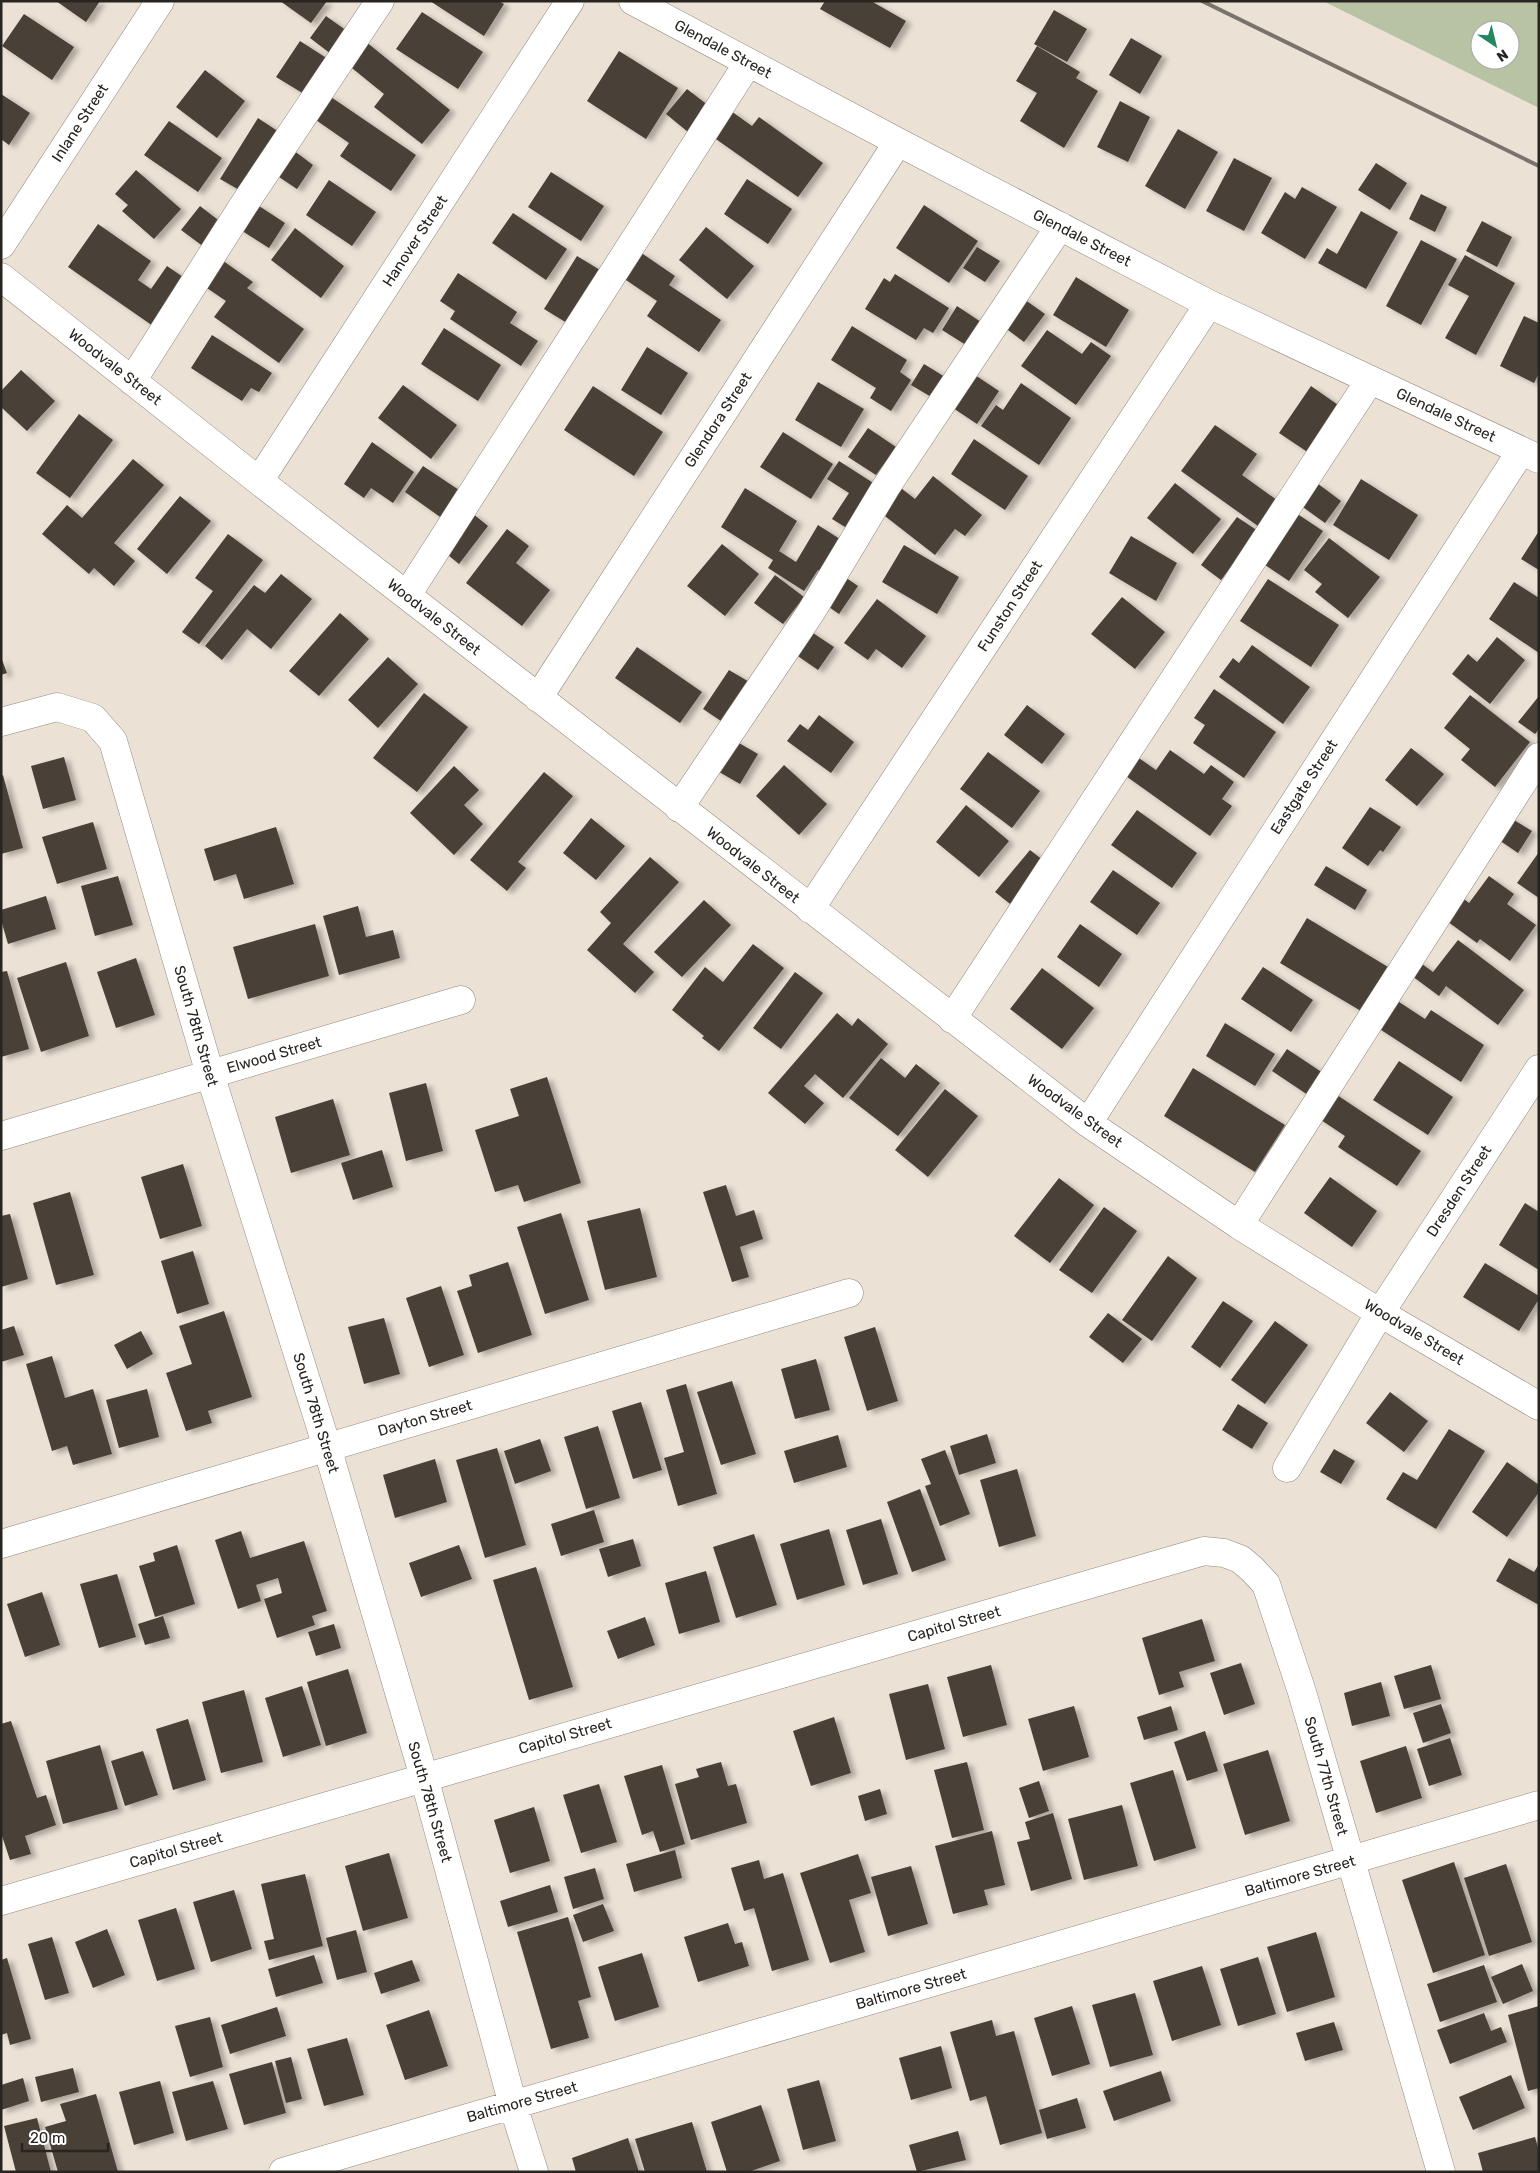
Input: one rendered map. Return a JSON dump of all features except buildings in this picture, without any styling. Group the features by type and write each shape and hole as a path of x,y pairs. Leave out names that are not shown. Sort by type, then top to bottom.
{"street":[{"name":"Inlane Street","path":"1,245 160,1"},
{"path":"132,381 243,206 380,1"},
{"name":"Hanover Street","path":"259,481 570,1"},
{"name":"Glendale Street","path":"633,1 1209,304 1530,455"},
{"path":"407,596 748,63"},
{"name":"Glendora Street","path":"538,698 898,142"},
{"path":"679,808 811,612 886,487 1060,226"},
{"name":"Woodvale Street","path":"1,277 259,481 679,808 1088,1123 1240,1225 1380,1313 1536,1400"},
{"name":"Funston Street","path":"810,909 1209,304"},
{"path":"952,1019 1370,380"},
{"name":"Eastgate Street","path":"1088,1123 1530,455"},
{"name":"South 78th Street","path":"1,722 57,707 93,718 114,741 210,1074 327,1447 424,1777 513,2104 534,2172"},
{"path":"1240,1225 1539,757"},
{"name":"Elwood Street","path":"1,1136 461,1000"},
{"name":"Dresden Street","path":"1287,1468 1380,1313 1539,1069"},
{"name":"Dayton Street","path":"1,1544 849,1293"},
{"name":"South 77th Street","path":"1129,1573 1204,1551 1224,1553 1240,1559 1266,1584 1302,1692 1441,2172"},
{"name":"Capitol Street","path":"1,1901 1129,1573"},
{"name":"Baltimore Street","path":"283,2172 1539,1805"}],"green space":[{"path":"1323,1 1539,1 1539,108"}],"railway":[{"path":"1202,1 1539,166"}]}
